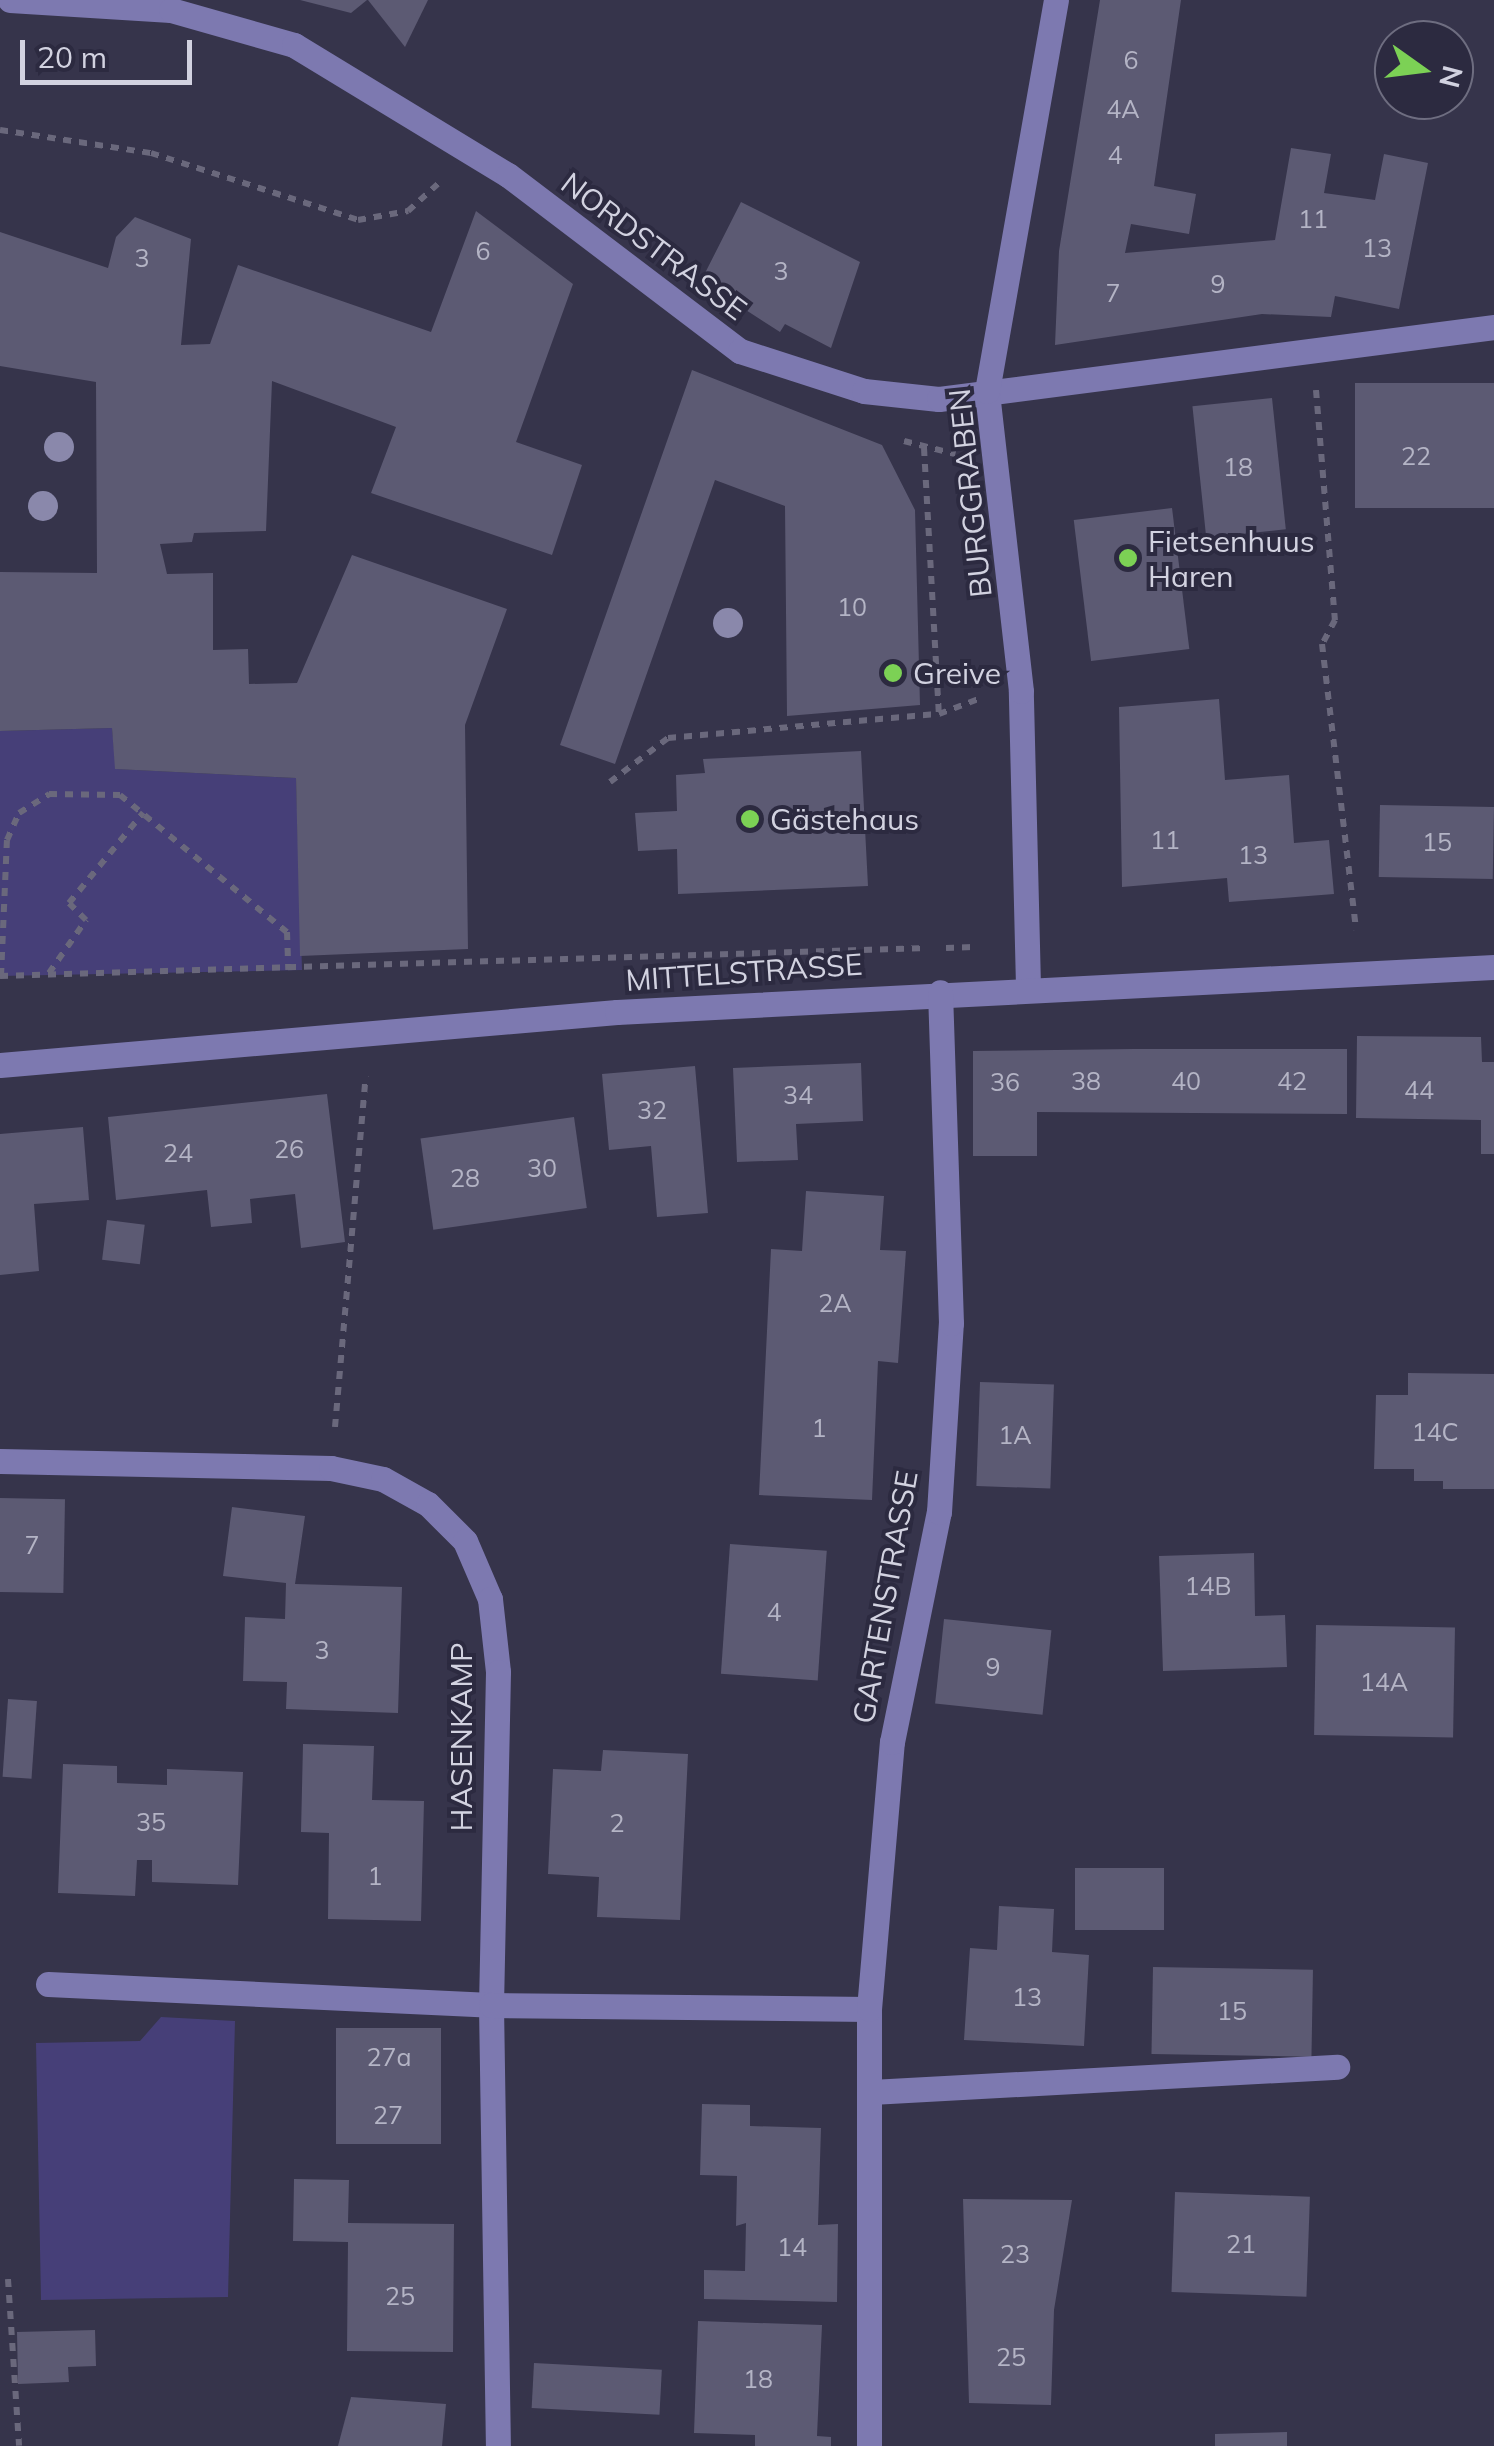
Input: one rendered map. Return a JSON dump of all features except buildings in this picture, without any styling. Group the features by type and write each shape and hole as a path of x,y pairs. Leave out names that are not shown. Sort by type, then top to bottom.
{"street":[{"name":"NORDSTRASSE","path":"10,0 173,5 294,45 406,107 740,351 864,392 939,399 1494,327"},
{"name":"BURGGRABEN","path":"1028,986 1022,691 1002,462 987,392 1056,0"},
{"name":"MITTELSTRASSE","path":"0,1065 364,1033 1028,986 1494,967"},
{"name":"GARTENSTRASSE","path":"869,2446 869,2009 892,1742 940,1512 951,1323 940,992"},
{"name":"HASENKAMP","path":"0,1462 331,1468 383,1480 428,1504 464,1541 490,1598 498,1672 491,2005 498,2446"},
{"path":"48,1984 491,2005 869,2009"},
{"path":"871,2092 1337,2067"}],"path":[{"path":"0,130 151,153 358,220 408,211 456,167"},
{"path":"1313,349 1335,620 1322,644 1356,930"},
{"path":"939,399 923,448 940,714"},
{"path":"893,436 923,448 1002,462"},
{"path":"610,782 668,738 940,714 1022,691"},
{"path":"288,970 288,932 120,795 48,794 19,813 7,840 1,976 288,970 1026,945"},
{"path":"48,974 86,920 69,903 143,814"},
{"path":"331,1468 364,1033"},
{"path":"8,2279 19,2446"}],"shaded area":[{"path":"112,728 116,769 296,778 302,970 0,976 0,731"},
{"path":"161,2017 235,2021 228,2297 41,2300 36,2043 140,2041"}],"place":[{"name":"Fietsenhuus Haren","path":"1128,558"},
{"name":"Greive","path":"893,673"},
{"name":"Gästehaus","path":"750,819"}]}
